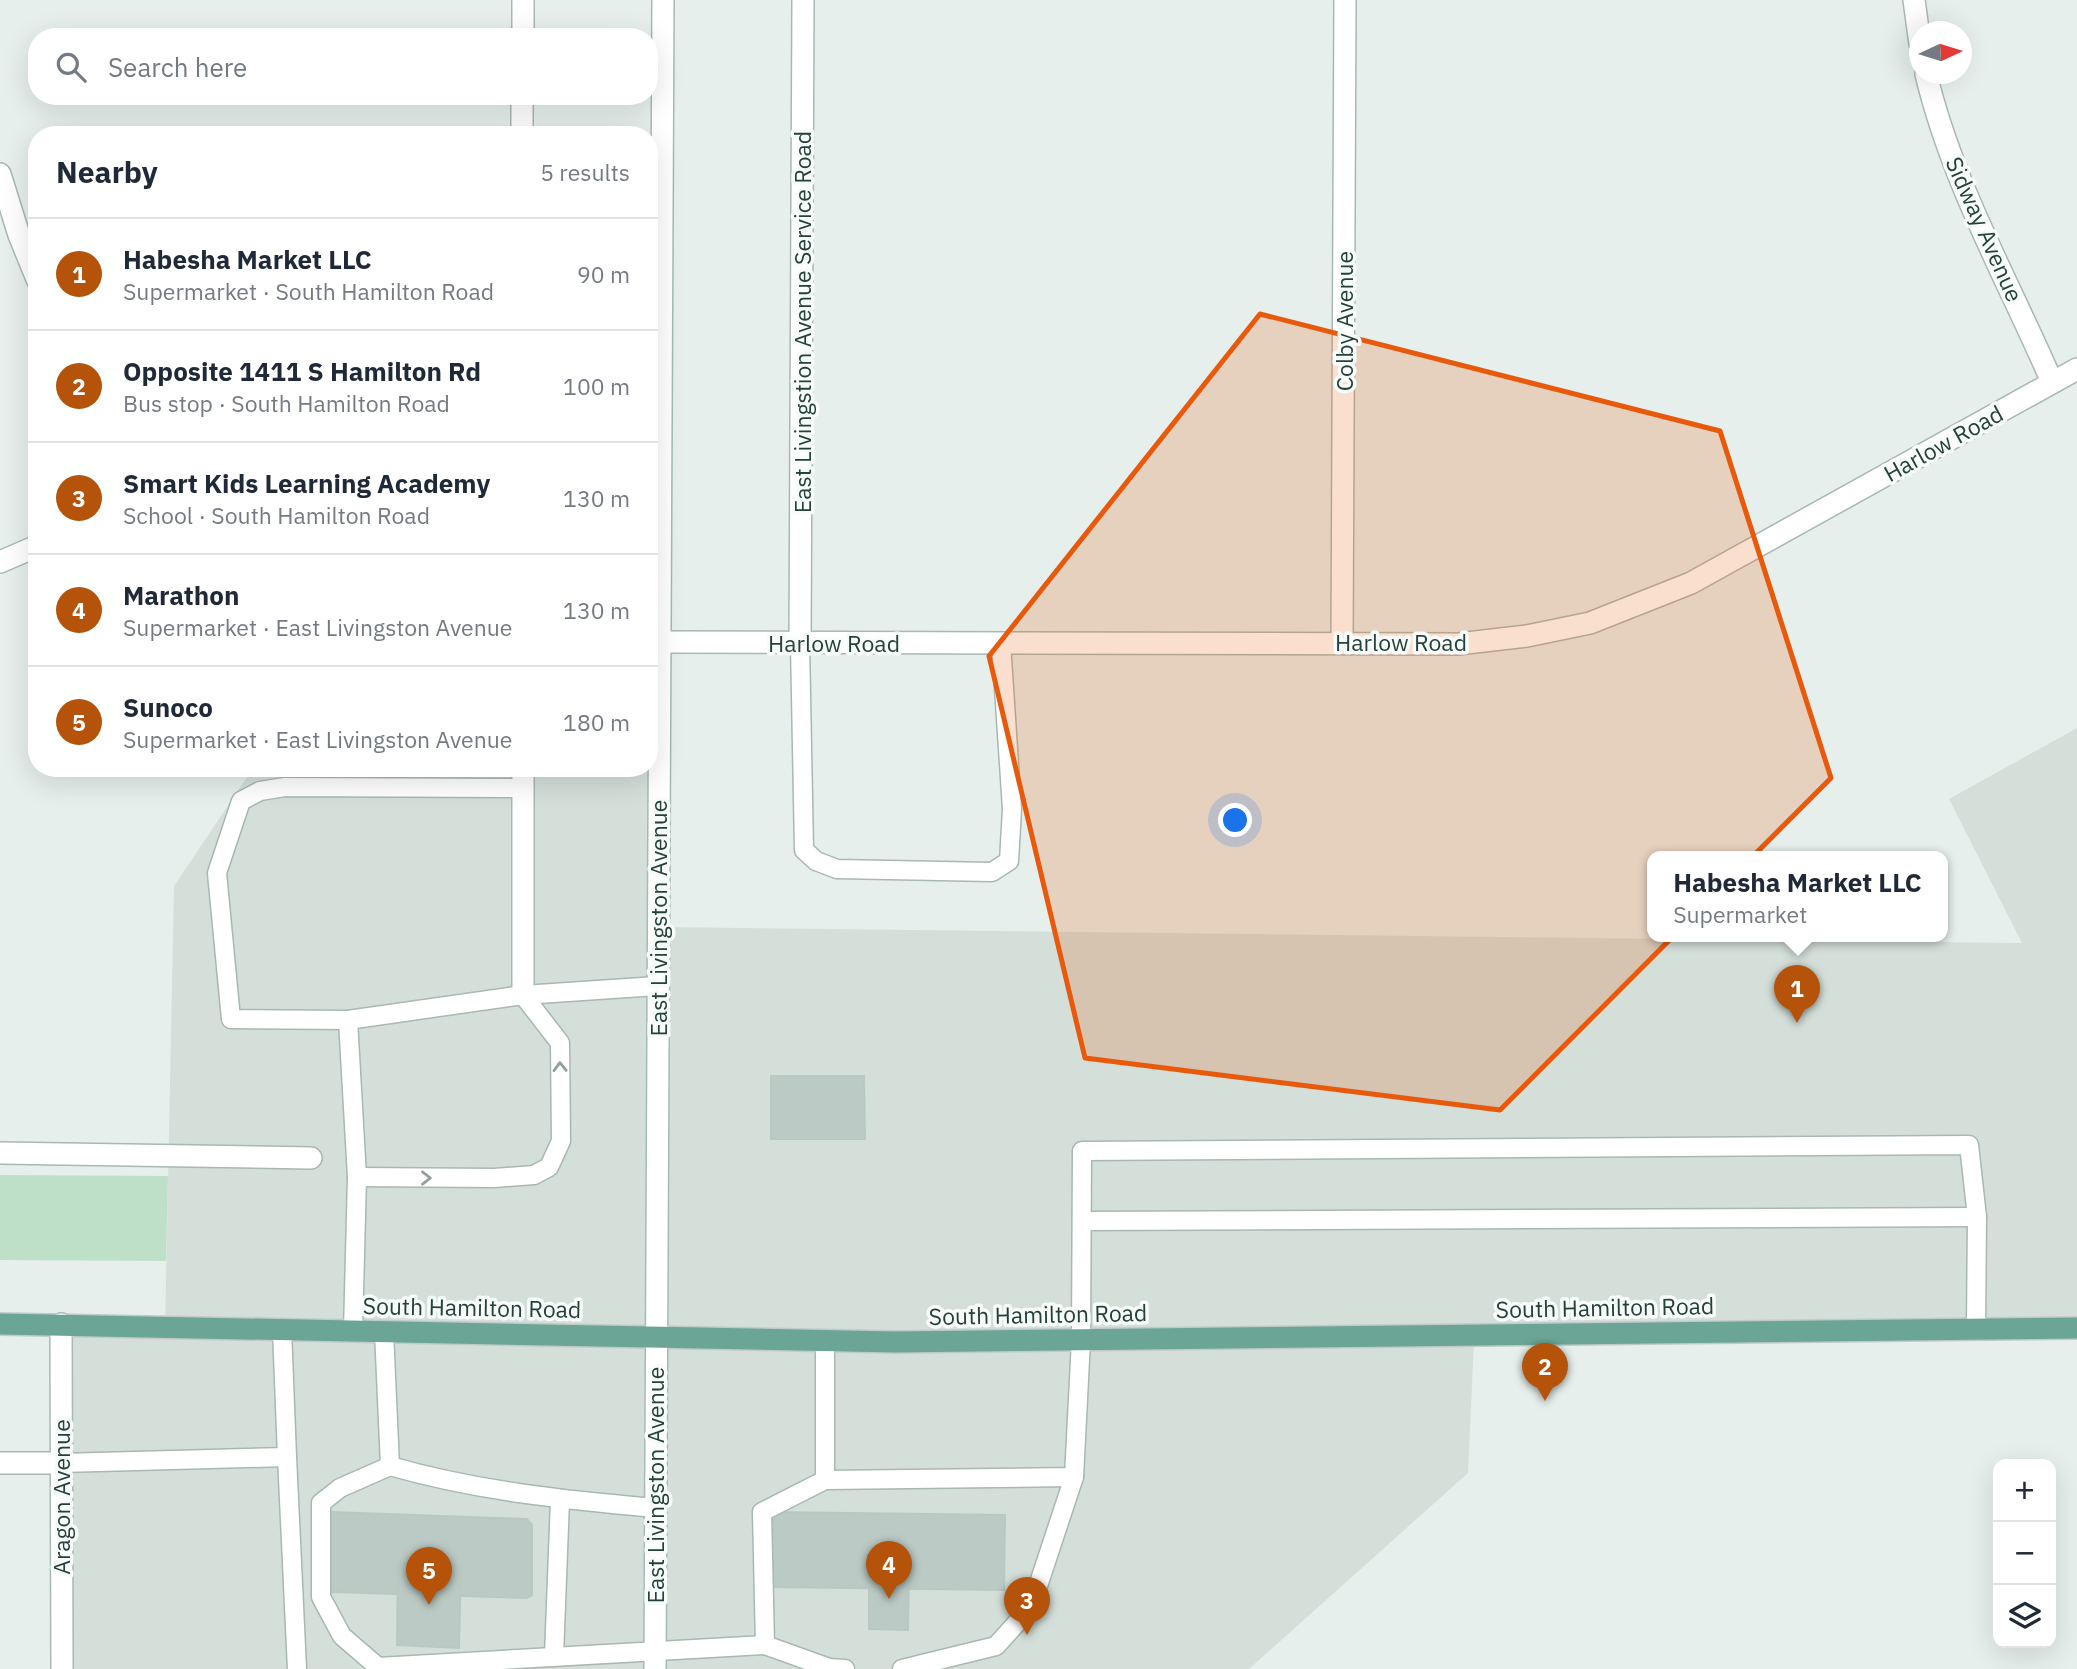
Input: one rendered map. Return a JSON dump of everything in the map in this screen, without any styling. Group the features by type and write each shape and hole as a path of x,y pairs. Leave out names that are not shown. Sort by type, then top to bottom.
{"main road":[{"name":"South Hamilton Road","path":"0,1324 825,1341 2077,1328"}],"street":[{"path":"523,0 523,28"},
{"name":"East Livingston Avenue","path":"658,272 663,0"},
{"name":"East Livingstion Avenue Service Road","path":"800,643 803,0"},
{"name":"Colby Avenue","path":"1342,642 1345,0"},
{"path":"1914,0 1917,21"},
{"name":"Sidway Avenue","path":"1928,84 1938,122 1970,207 2018,302 2052,383"},
{"path":"522,105 522,126"},
{"path":"0,174 28,257"},
{"name":"Harlow Road","path":"660,642 1458,644 1527,636 1590,622 1691,583 2077,369"},
{"path":"0,562 28,550"},
{"name":"East Livingston Avenue","path":"655,1660 660,642 658,559"},
{"path":"523,778 523,995"},
{"path":"0,1153 311,1158"},
{"name":"Aragon Avenue","path":"61,1324 62,1669"},
{"path":"0,1463 61,1463"}],"lane":[{"path":"800,643 804,850 816,861 838,869 992,872 1009,861 1011,822 1001,643"},
{"path":"523,778 285,787 260,791 241,801 218,873 230,1019 348,1020 523,995 657,986"},
{"path":"357,1177 494,1178 534,1175 549,1167 561,1141 560,1044 523,995"},
{"path":"348,1020 357,1177 352,1331"},
{"path":"902,1669 996,1646 1031,1607 1074,1477 1081,1340 1082,1151 1969,1145 1977,1217 1976,1329"},
{"path":"1082,1221 1977,1217"},
{"path":"282,1329 297,1669"},
{"path":"384,1331 390,1466"},
{"path":"825,1341 825,1480"},
{"path":"61,1463 288,1457"},
{"path":"655,1508 560,1500 446,1482 390,1466 340,1488 321,1503 321,1597 342,1636 378,1667 554,1656 655,1660 765,1645 829,1668 845,1669"},
{"path":"765,1645 762,1512 825,1480 1074,1477"},
{"path":"554,1656 560,1500"}],"highlighted area":[{"path":"1260,314 1720,431 1831,778 1500,1110 1085,1058 989,656"}],"shaded area":[{"path":"2077,728 2077,1335 1474,1341 1468,1473 1249,1669 63,1669 61,1331 165,1332 174,886 247,777 650,777 658,927 1647,939 1647,942 2022,943 1949,799"}],"green space":[{"path":"0,1175 168,1176 166,1261 0,1260"}],"building":[{"path":"771,1076 864,1076 865,1139 771,1139"},
{"path":"332,1512 527,1519 532,1525 532,1595 527,1598 332,1592 329,1590 329,1516"},
{"path":"772,1512 1005,1515 1004,1590 771,1587"},
{"path":"398,1564 461,1565 459,1648 397,1645"},
{"path":"869,1568 909,1569 908,1630 869,1629"}],"place":[{"name":"Habesha Market LLC","path":"1797,1023"},
{"name":"Opposite 1411 S Hamilton Rd","path":"1545,1401"},
{"name":"Marathon","path":"889,1599"},
{"name":"Sunoco","path":"429,1605"},
{"name":"Smart Kids Learning Academy","path":"1027,1635"}]}
